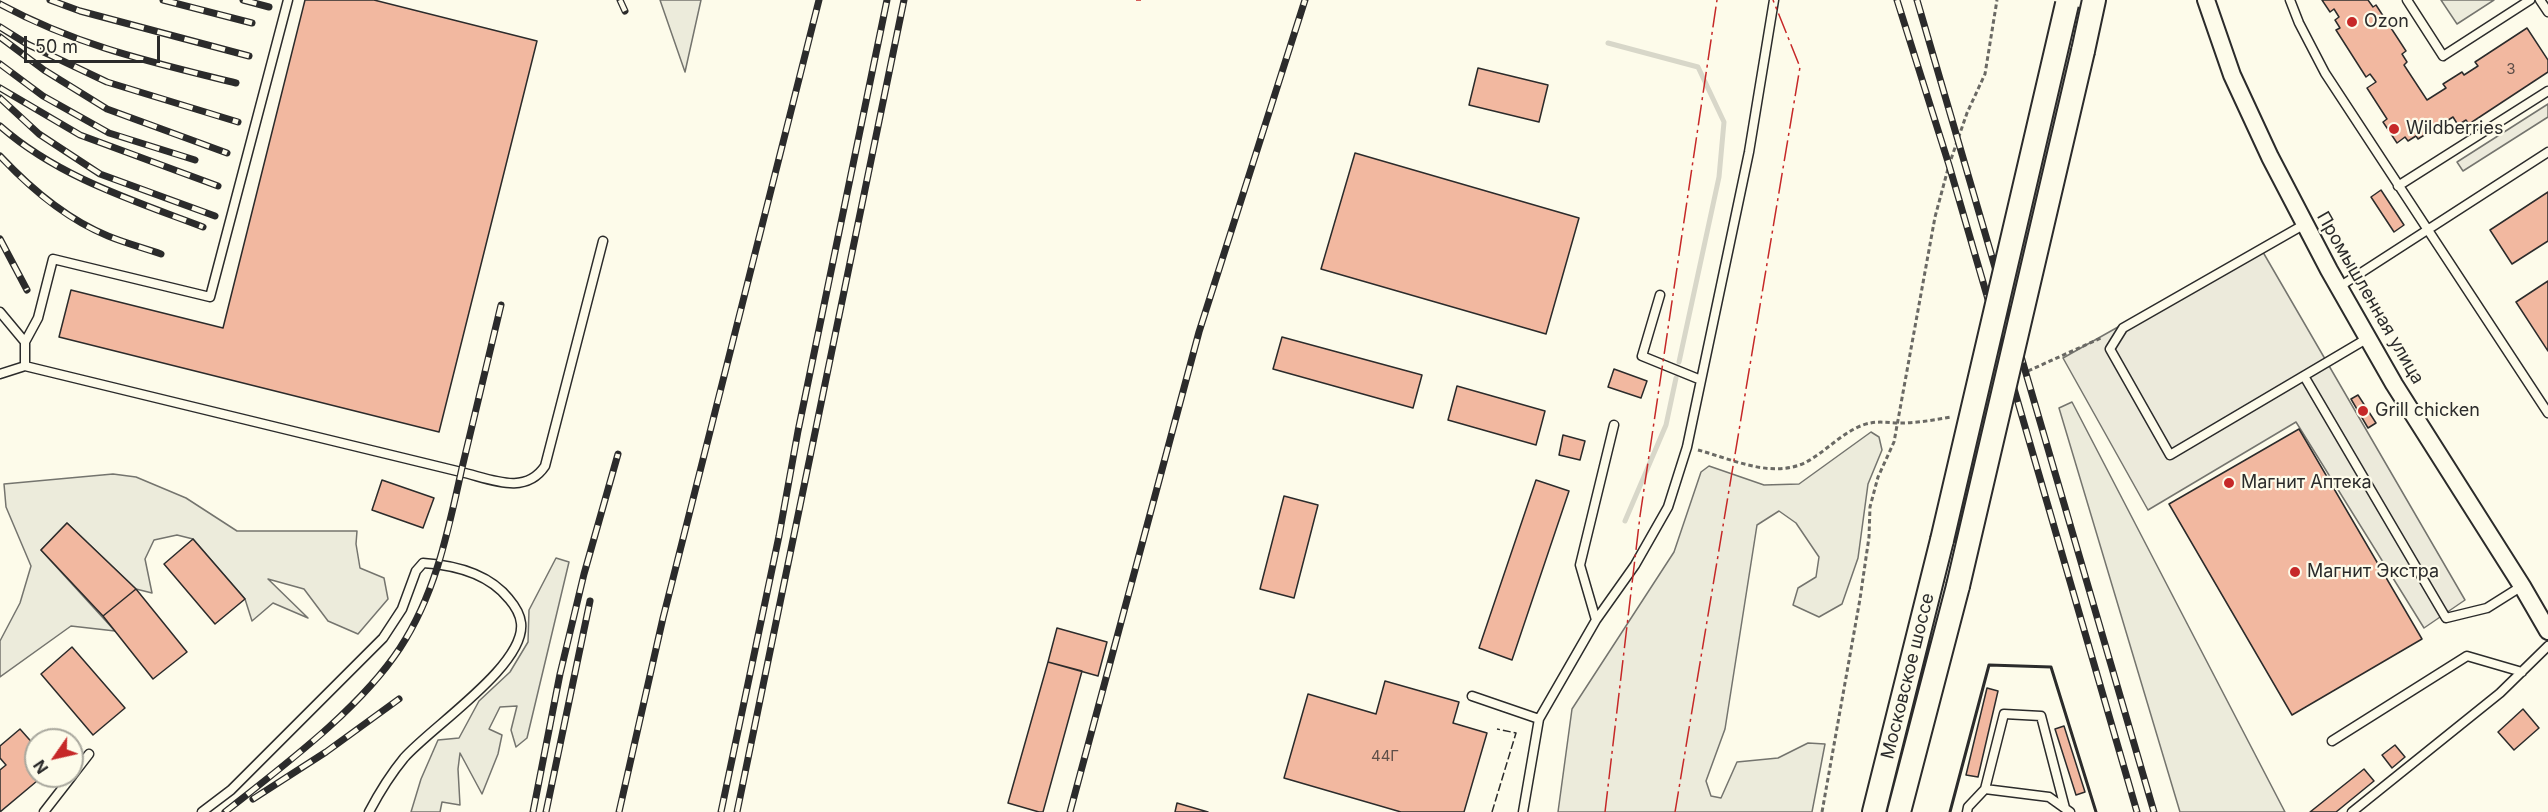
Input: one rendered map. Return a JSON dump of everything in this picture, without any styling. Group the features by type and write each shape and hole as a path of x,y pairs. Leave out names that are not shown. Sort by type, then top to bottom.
{"main road":[{"name":"Московское шоссе","path":"1899,812 1958,586 2094,0"},
{"name":"Московское шоссе","path":"1874,812 1942,540 2068,2"}],"street":[{"name":"Промышленная улица","path":"2206,0 2232,75 2338,287 2548,631"}],"lane":[{"path":"25,366 25,342 38,318 53,259 210,297 288,0"},
{"path":"1523,812 1539,718 1596,620 1635,565 1668,507 1687,447 1749,152 1774,0"},
{"path":"2290,0 2299,23 2325,73 2548,413"},
{"path":"2407,0 2444,56 2530,0"},
{"path":"2540,0 2548,12"},
{"path":"2398,186 2548,91"},
{"path":"2338,287 2548,152"},
{"path":"2305,224 2123,328 2110,349 2170,455 2368,338"},
{"path":"0,374 25,366 461,472 514,484 527,482 538,477 545,466 603,241"},
{"path":"1660,295 1642,356 1701,380"},
{"path":"0,312 25,342"},
{"path":"2304,376 2446,618 2487,608 2522,586"},
{"path":"1596,620 1580,565 1614,425"},
{"path":"202,812 231,790 383,638 402,609 416,571 423,563 439,564 471,572 495,584 516,607 522,624 517,644 506,664 404,758 369,812"},
{"path":"2352,812 2500,693 2548,646"},
{"path":"2332,741 2467,656 2522,672"},
{"path":"1472,696 1539,718"},
{"path":"1967,812 1968,807 1985,789 2004,714 2041,716 2067,810"},
{"path":"84,760 89,754"},
{"path":"44,812 63,788"},
{"path":"1985,789 2049,797 2067,810"}],"path":[{"path":"1822,812 1860,599 1869,537 1870,507 1878,477 1894,442 1935,217 1949,165 1967,113 1985,74 1994,31 1997,0"},
{"path":"1687,447 1764,469 1786,469 1798,467 1850,430 1882,420 1898,423"}],"shaded area":[{"path":"660,0 701,0 685,72"},
{"path":"2441,0 2494,0 2457,24"},
{"path":"2548,104 2548,117 2463,171 2457,162"},
{"path":"2260,247 2465,600 2424,628 2296,422 2148,510 2063,358"},
{"path":"2072,402 2285,812 2180,812 2059,408"},
{"path":"1871,432 1879,437 1882,450 1868,484 1858,558 1842,604 1819,617 1793,605 1798,588 1816,577 1819,557 1796,523 1779,511 1757,525 1725,729 1706,781 1711,796 1721,798 1737,762 1778,758 1808,743 1825,744 1812,812 1558,812 1572,709 1674,552 1701,472 1709,466 1764,485 1799,484"},
{"path":"113,474 136,477 186,498 237,531 357,531 356,544 360,568 384,578 388,599 358,634 328,621 304,589 268,579 308,618 273,603 252,621 245,599 193,539 177,535 154,540 145,559 152,593 136,589 67,523 41,550 115,631 71,626 0,677 0,641 20,603 31,566 6,507 4,484"},
{"path":"556,558 569,562 527,738 516,747 511,730 517,706 500,707 489,729 502,735 498,754 482,794 460,753 458,769 460,805 442,802 440,812 411,812 421,779 438,740 459,738 479,701 510,672 528,642 529,610"}],"building":[{"path":"305,0 374,0 537,41 439,432 59,337 71,290 223,328"},
{"path":"2322,0 2368,0 2373,7 2376,5 2406,51 2402,54 2407,62 2404,65 2427,100 2446,88 2443,84 2462,72 2464,75 2478,66 2475,62 2527,28 2548,60 2548,72 2469,124 2466,120 2458,125 2453,117 2418,139 2416,136 2408,141 2405,137 2397,143 2383,122 2387,119 2367,88 2376,82 2370,74 2366,77 2336,30 2340,28 2335,20 2339,17 2334,9 2330,12"},
{"path":"1478,68 1548,85 1539,122 1469,105"},
{"path":"1355,153 1579,218 1546,334 1321,269"},
{"path":"2381,190 2404,225 2394,232 2371,197"},
{"path":"2548,192 2548,241 2512,264 2490,230"},
{"path":"2548,281 2548,351 2516,302"},
{"path":"1282,337 1422,375 1413,408 1273,369"},
{"path":"1614,369 1647,381 1641,398 1608,387"},
{"path":"1457,386 1545,411 1536,445 1448,420"},
{"name":"Grill chicken","path":"2358,395 2376,423 2368,428 2351,399"},
{"name":"Магнит Экстра","path":"2299,429 2422,639 2292,715 2169,504"},
{"path":"1563,435 1585,441 1580,460 1559,455"},
{"path":"382,480 434,498 423,528 372,510"},
{"path":"1536,480 1569,491 1512,660 1479,648"},
{"path":"1284,496 1318,505 1294,598 1260,589"},
{"path":"67,523 136,589 103,616 41,550"},
{"path":"193,539 245,599 215,624 164,564"},
{"path":"136,589 187,652 153,679 103,616"},
{"path":"1057,628 1107,642 1098,676 1048,662"},
{"path":"72,647 125,708 93,735 41,674"},
{"path":"1048,662 1082,671 1043,812 1039,812 1008,803"},
{"path":"1385,681 1459,702 1453,723 1487,733 1464,812 1401,812 1284,778 1308,694 1376,714"},
{"path":"1987,688 1998,691 1978,777 1966,775"},
{"path":"2523,709 2539,728 2514,750 2498,732"},
{"path":"2064,726 2085,792 2076,795 2055,729"},
{"path":"20,729 24,734 24,788 29,788 0,812 0,770 6,765 0,758 0,746"},
{"path":"2395,745 2405,757 2392,768 2382,755"},
{"path":"2364,769 2374,781 2336,812 2310,812"},
{"path":"1177,803 1208,812 1175,812"}],"waterway":[{"path":"1608,43 1698,67 1724,122 1719,177 1679,362"},
{"path":"1625,521 1666,425 1676,378"}],"railway":[{"path":"50,0 80,11 249,56"},
{"path":"163,0 252,23"},
{"path":"243,0 269,7"},
{"path":"620,0 625,11"},
{"path":"619,812 663,618 819,0"},
{"path":"721,812 887,0"},
{"path":"737,812 904,0"},
{"path":"1070,812 1199,332 1305,0"},
{"path":"1897,0 1949,165 2137,812"},
{"path":"1917,0 2154,812"},
{"path":"0,4 29,19 87,42 145,60 236,83"},
{"path":"0,27 27,44 107,82 238,122"},
{"path":"0,37 44,70 107,109 227,153"},
{"path":"0,64 43,96 109,133 195,160"},
{"path":"0,88 80,135 218,186"},
{"path":"0,98 39,134 100,174 215,216"},
{"path":"0,126 46,160 97,186 203,227"},
{"path":"0,156 50,202 78,221 108,236 161,254"},
{"path":"0,239 27,290"},
{"path":"225,812 342,715 383,671 412,627 432,583 446,538 501,305"},
{"path":"533,812 560,674 584,574 618,454"},
{"path":"546,812 590,601"},
{"path":"253,799 326,752 399,699"}],"fence":[{"path":"1492,812 1516,733 1497,729"}],"wall":[{"path":"1950,812 1989,665 2051,667 2096,812"}],"power":[{"path":"1136,0 1141,0"},
{"path":"1605,812 1640,516 1717,0"},
{"path":"1675,812 1800,67 1773,0"}],"place":[{"name":"Ozon","path":"2352,22"},
{"name":"Wildberries","path":"2394,129"},
{"name":"Grill chicken","path":"2363,411"},
{"name":"Магнит Аптека","path":"2229,483"},
{"name":"Магнит Экстра","path":"2295,572"}]}
